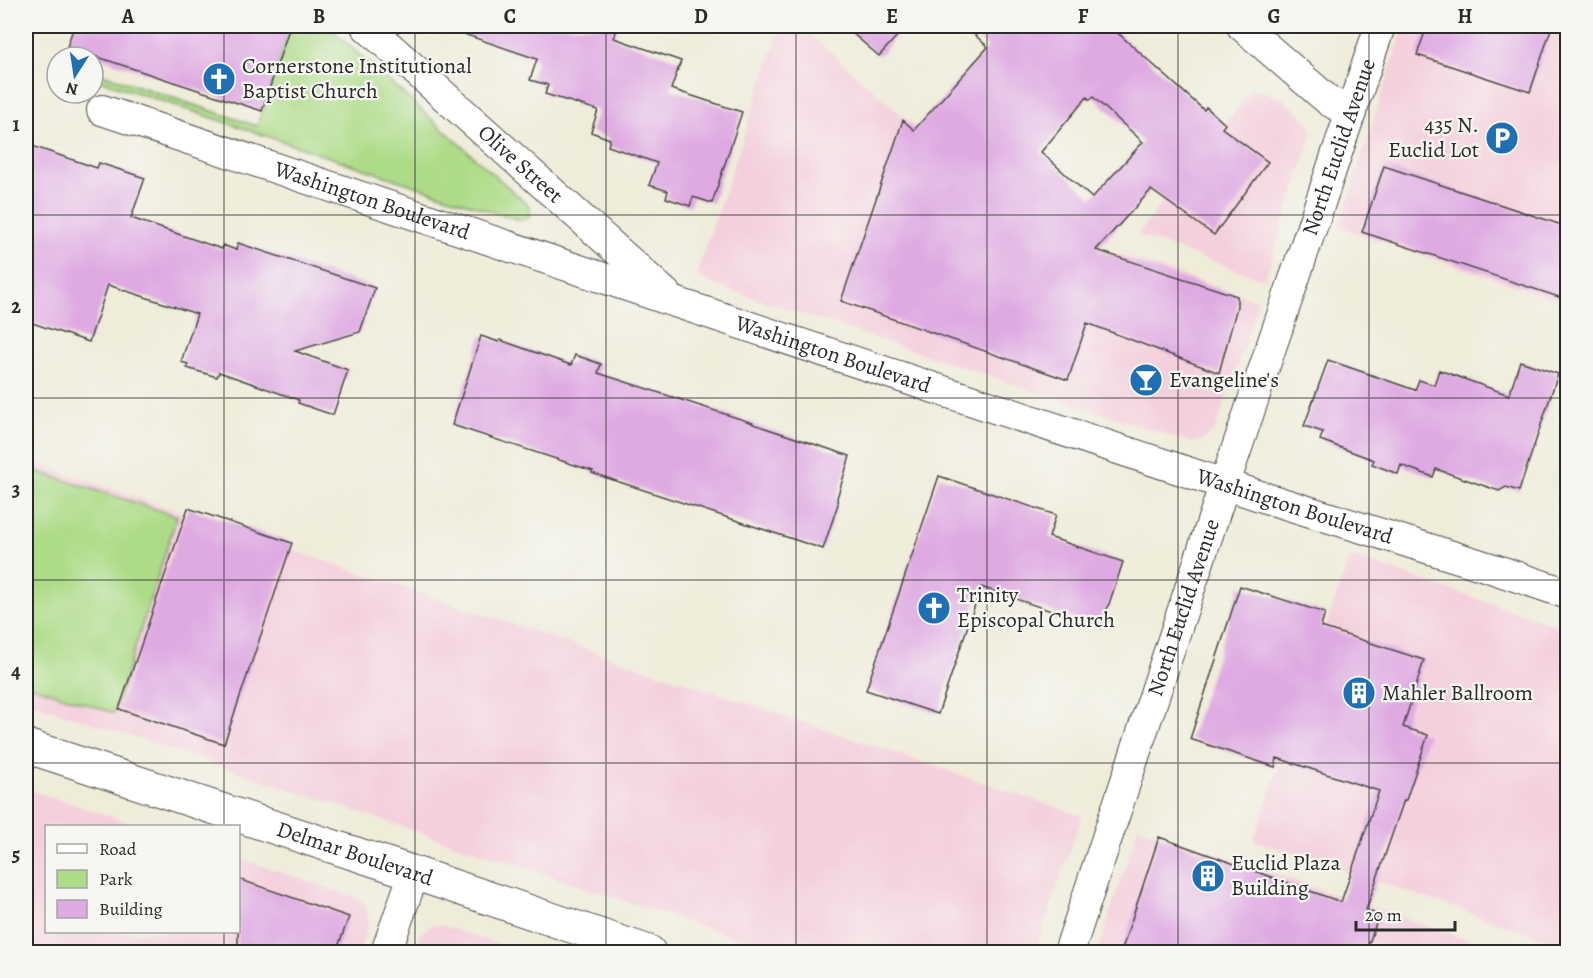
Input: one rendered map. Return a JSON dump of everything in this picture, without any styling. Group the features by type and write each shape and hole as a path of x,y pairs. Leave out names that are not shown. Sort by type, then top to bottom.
{"main road":[{"name":"Delmar Boulevard","path":"26,746 649,952"}],"street":[{"name":"Olive Street","path":"366,26 675,302"},
{"path":"1242,26 1329,101 1351,113"},
{"name":"North Euclid Avenue","path":"1069,952 1380,26"},
{"name":"Washington Boulevard","path":"102,110 675,302 1568,594"},
{"path":"386,952 414,873"}],"shaded area":[{"path":"781,26 800,26 1027,224 1259,301 1215,431 1203,440 1192,443 712,284 696,276"},
{"path":"1404,26 1567,26 1567,303 1339,227"},
{"path":"1252,90 1283,99 1309,122 1313,133 1265,280 1137,235"},
{"path":"26,460 1082,816 1035,952 778,952 26,701"},
{"path":"1350,556 1567,629 1567,946 1254,840"},
{"path":"26,789 137,825 45,825 45,933 240,933 240,858 353,896 365,905 369,924 359,952 26,952"},
{"name":"Euclid Plaza Building","path":"1138,827 1502,952 1097,952"},
{"path":"432,925 441,925 523,952 413,952 419,935"}],"green space":[{"path":"290,26 327,26 528,205 529,216 527,219 520,220 493,212 105,82 105,75 257,126"},
{"path":"26,468 177,516 114,713 26,684 26,631 34,605 26,602"}],"building":[{"name":"Cornerstone Institutional Baptist Church","path":"74,26 290,26 262,111 105,59 105,45 68,45"},
{"path":"452,26 618,26 614,38 681,61 671,89 742,112 712,203 693,197 690,206 666,198 668,191 649,185 657,163 608,146 610,139 591,132 598,110 545,94 548,85 530,80 537,59 452,30"},
{"path":"844,26 906,26 879,56"},
{"path":"965,26 1110,26 1204,110 1206,107 1225,124 1222,128 1268,162 1214,235 1151,190 1096,250 1237,296 1237,307 1219,373 1087,323 1068,380 841,301 903,120 914,130 988,47","holes":["1087,97 1090,100 1093,97 1143,142 1092,198 1041,152"]},
{"path":"1427,26 1552,26 1530,92 1417,55"},
{"path":"32,146 97,168 99,163 145,178 131,218 222,249 223,245 236,250 238,243 375,288 360,332 295,351 348,370 333,415 298,403 299,400 219,372 217,377 187,368 188,364 181,362 197,314 108,285 89,342 26,321 26,164"},
{"path":"1384,166 1568,227 1568,300 1362,232"},
{"path":"481,336 499,342 500,340 571,365 575,355 601,364 598,373 850,456 837,498 838,504 823,549 452,425"},
{"path":"1328,360 1415,390 1419,380 1434,385 1439,370 1509,395 1520,361 1558,374 1519,491 1506,487 1499,491 1436,469 1433,477 1401,465 1398,474 1372,464 1374,460 1320,440 1323,432 1304,426"},
{"name":"Trinity Episcopal Church","path":"939,476 1056,515 1049,537 1123,562 1101,628 981,587 938,714 866,690"},
{"path":"188,508 292,543 224,744 119,709"},
{"path":"1240,586 1325,613 1321,627 1424,660 1403,727 1428,735 1366,910 1379,915 1366,952 1121,952 1159,837 1341,902 1379,791 1277,758 1275,767 1190,739"},
{"path":"240,880 349,917 336,952 238,952"}],"place":[{"name":"Cornerstone Institutional Baptist Church","path":"219,79"},
{"name":"435 N. Euclid Lot","path":"1502,138"},
{"name":"Evangeline's","path":"1146,380"},
{"name":"Trinity Episcopal Church","path":"934,608"},
{"name":"Mahler Ballroom","path":"1359,693"},
{"name":"Euclid Plaza Building","path":"1208,876"}]}
